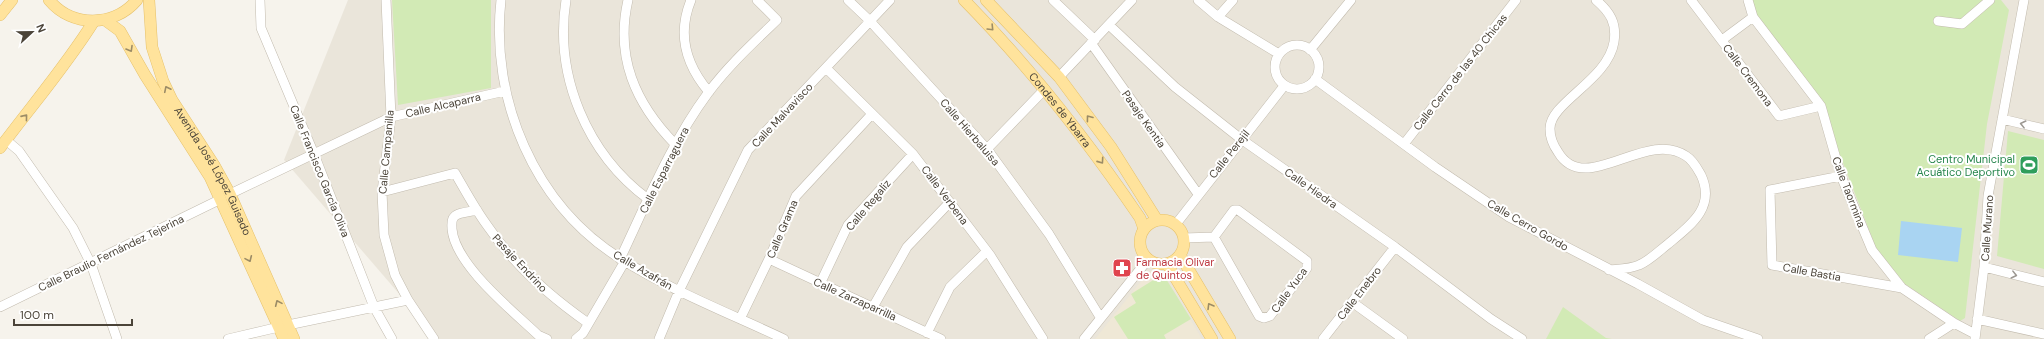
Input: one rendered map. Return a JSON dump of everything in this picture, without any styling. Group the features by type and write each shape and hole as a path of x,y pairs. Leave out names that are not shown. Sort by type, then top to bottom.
{"main road":[{"path":"0,15 12,0"},
{"path":"49,0 54,7 70,16 100,21 119,15 137,0"},
{"name":"Avenida José López Guisado","path":"149,0 152,47 163,82 172,100 214,165 225,196 284,326 294,339"},
{"name":"Condes de Ybarra","path":"964,0 1017,55 1045,89 1098,157 1140,218 1144,229"},
{"name":"Condes de Ybarra","path":"986,0 1059,77 1111,147 1157,220"},
{"path":"3,144 100,21"},
{"name":"Avenida José López Guisado","path":"100,21 120,31 145,75 225,196"},
{"path":"1164,219 1176,224 1184,238 1183,250 1180,255 1167,264 1152,262 1146,258 1140,247 1141,234 1144,229 1157,220 1164,219"},
{"path":"1180,255 1230,339"},
{"path":"1167,264 1212,339"},
{"name":"Avenida José López Guisado","path":"284,326 284,339"}],"street":[{"name":"Calle Francisco García Oliva","path":"260,0 261,28 314,154 374,307 392,339"},
{"name":"Calle Campanilla","path":"386,0 391,117 382,192 384,235 395,275 408,300 434,339"},
{"name":"Calle Azafrán","path":"501,0 499,37 505,91 523,144 545,185 580,227 622,260 679,291 784,339"},
{"path":"566,0 562,25 564,54 575,102 597,144 614,169 634,189 648,199"},
{"path":"628,0 623,36 633,86 646,111 660,129 675,144"},
{"path":"691,0 686,22 685,45 692,69 709,92"},
{"name":"Calle Esparraguera","path":"576,339 583,333 622,260 648,199 675,144 709,92 732,65 777,20 756,0"},
{"name":"Calle Hierbaluisa","path":"848,0 869,20 987,148 1049,234 1100,318"},
{"name":"Calle Malvavisco","path":"659,339 679,291 748,150 826,68 869,20 890,0"},
{"name":"Pasaje Kentia","path":"1053,0 1093,42 1198,194"},
{"path":"1198,0 1218,17 1279,54"},
{"path":"1218,17 1233,0"},
{"path":"1310,50 1352,0"},
{"name":"Calle Cerro de las 40 Chicas","path":"1404,144 1516,0"},
{"path":"1596,0 1606,9 1614,20 1615,36 1612,52 1596,76 1557,110 1551,121 1550,129 1553,144 1561,158 1581,169 1599,167 1646,150 1677,151 1687,156 1697,168 1704,182 1706,197 1701,210 1692,224 1638,266 1609,270"},
{"name":"Calle Cremona","path":"1691,0 1779,116 1821,106"},
{"name":"Calle Taormina","path":"1748,0 1753,17 1821,106 1841,176 1872,250 1902,288 1975,337"},
{"path":"1938,21 1962,24 1990,0"},
{"name":"Calle Murano","path":"1975,337 1984,267 1988,196 2024,0"},
{"path":"1059,77 1109,25 1126,2"},
{"path":"1722,40 1753,17"},
{"name":"Calle Hiedra","path":"1109,25 1175,87 1241,139 1395,248 1491,319 1522,339"},
{"path":"1290,46 1304,46 1310,50 1318,60 1319,67 1315,79 1305,88 1298,90 1284,86 1276,74 1276,60 1279,54 1290,46"},
{"name":"Calle Verbena","path":"826,68 913,154 987,251 1043,339"},
{"name":"Calle Cerro Gordo","path":"1315,79 1404,144 1509,217 1638,284 1703,320 1758,339"},
{"name":"Calle Perejil","path":"1176,224 1284,86"},
{"path":"987,148 1045,89"},
{"name":"Calle Alcaparra","path":"225,196 391,117 505,91"},
{"name":"Calle Grama","path":"740,318 769,259 796,196 872,114"},
{"path":"2002,119 2044,129"},
{"path":"3,144 19,152 73,228 91,264 117,339"},
{"name":"Calle Regaliz","path":"820,284 848,225 913,154"},
{"name":"Pasaje Endrino","path":"382,192 455,173 477,210 504,248 532,278 551,295 588,323"},
{"name":"Calle Bastia","path":"1841,176 1770,190 1772,264 1902,288"},
{"name":"Calle Braulio Fernández Tejerina","path":"0,307 91,264 225,196"},
{"path":"872,307 907,247 950,202"},
{"path":"477,210 458,214 454,217 452,222 452,232 460,251 470,266 491,291 538,335 548,339"},
{"name":"Calle Yuca","path":"1234,210 1238,210 1307,261 1307,268 1270,316 1264,318 1259,316 1214,237 1234,210"},
{"path":"1184,238 1214,237"},
{"name":"Calle Enebro","path":"1323,339 1395,248"},
{"path":"927,333 950,287 987,251"},
{"path":"1087,337 1100,318 1146,262 1146,258"},
{"name":"Calle Zarzaparrilla","path":"769,259 941,339"},
{"path":"1638,266 1636,277 1638,284"},
{"path":"1984,267 2044,282"},
{"path":"228,339 408,300"},
{"path":"1352,302 1403,339"},
{"path":"1977,319 2044,334"},
{"path":"1929,339 1954,323"}],"shaded area":[{"path":"348,0 2044,0 2044,339 438,339 284,160"},
{"path":"1152,270 1163,274 1202,339 1095,339 1145,276"}],"green space":[{"path":"392,0 491,0 491,88 398,105"},
{"path":"1752,0 2001,0 2009,10 1987,124 1965,318 1960,321 1905,284 1876,248 1821,106 1753,17"},
{"path":"2008,131 2044,140 2044,269 1997,256"},
{"path":"1163,274 1191,319 1164,335 1166,339 1128,339 1114,317 1136,303 1131,294"},
{"path":"1563,307 1606,338 1612,339 1546,339"}],"water":[{"path":"1901,221 1962,228 1958,262 1898,255"}],"place":[{"name":"Centro Municipal Acuático Deportivo","path":"2029,165"},
{"name":"Farmacia Olivar de Quintos","path":"1122,268"}]}
